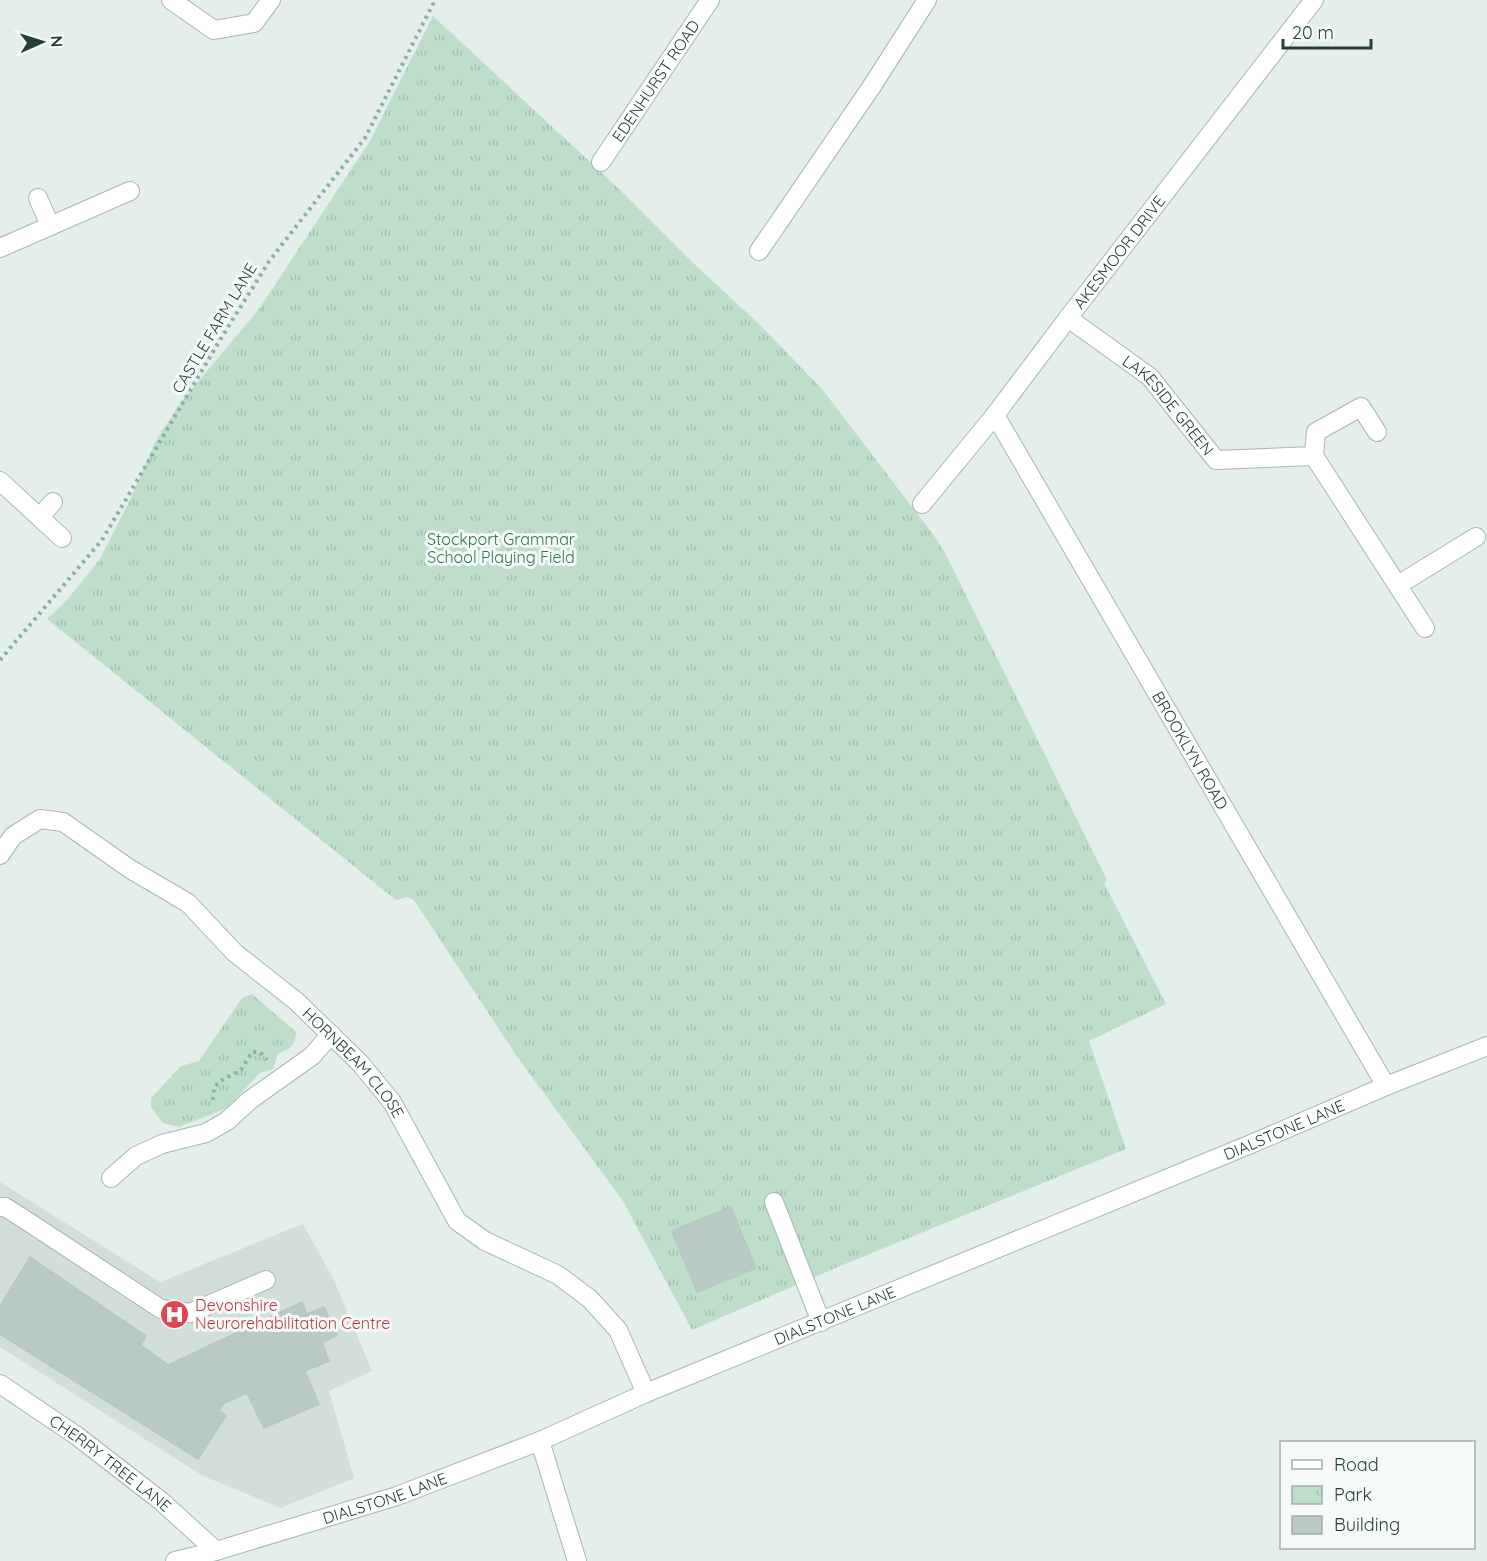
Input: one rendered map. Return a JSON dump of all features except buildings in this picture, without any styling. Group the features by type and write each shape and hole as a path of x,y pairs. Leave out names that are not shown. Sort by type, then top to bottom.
{"street":[{"path":"171,0 214,30 254,23 271,0"},
{"name":"EDENHURST ROAD","path":"601,162 710,0"},
{"path":"759,251 872,86 927,0"},
{"name":"AKESMOOR DRIVE","path":"922,504 995,415 1314,0"},
{"path":"0,248 130,190"},
{"path":"38,198 50,225"},
{"name":"LAKESIDE GREEN","path":"1068,318 1150,377 1216,460 1314,456"},
{"path":"1377,432 1361,407 1316,432 1314,456 1425,628"},
{"name":"BROOKLYN ROAD","path":"995,415 1386,1086"},
{"path":"0,481 62,538"},
{"path":"40,517 53,502"},
{"path":"1398,585 1476,537"},
{"name":"HORNBEAM CLOSE","path":"0,855 13,836 40,819 63,822 130,868 188,903 236,953 296,1001 360,1063 392,1102 457,1221 485,1241 558,1275 590,1299 618,1330 646,1393"},
{"path":"111,1178 136,1156 162,1144 206,1133 227,1121 250,1100 312,1056 331,1034"},
{"name":"DIALSTONE LANE","path":"175,1561 218,1556 397,1496 540,1442 646,1393 1487,1046"},
{"path":"774,1202 821,1322"},
{"path":"0,1207 30,1223 162,1309 190,1313 266,1280"},
{"name":"CHERRY TREE LANE","path":"0,1384 77,1436 152,1494 218,1556"},
{"path":"540,1442 577,1561"}],"path":[{"name":"CASTLE FARM LANE","path":"0,660 102,540 270,260 365,138 435,0"}],"shaded area":[{"name":"Devonshire Neurorehabilitation Centre","path":"0,1182 160,1282 303,1224 334,1280 372,1371 329,1391 354,1478 281,1508 203,1476 0,1347"}],"green space":[{"name":"Stockport Grammar School Playing Field","path":"433,16 617,187 692,262 758,323 822,389 935,537 1107,880 1104,883 1166,1004 1089,1041 1126,1149 845,1264 692,1330 623,1201 516,1055 414,900 407,897 396,900 47,619 67,600 100,559 131,498 156,440 182,401 259,309 370,141"},
{"path":"252,994 296,1032 293,1044 278,1054 273,1069 260,1073 227,1108 179,1127 163,1123 151,1107 151,1098 181,1066 199,1061 242,998"}],"place":[{"name":"Devonshire Neurorehabilitation Centre","path":"174,1314"}]}
